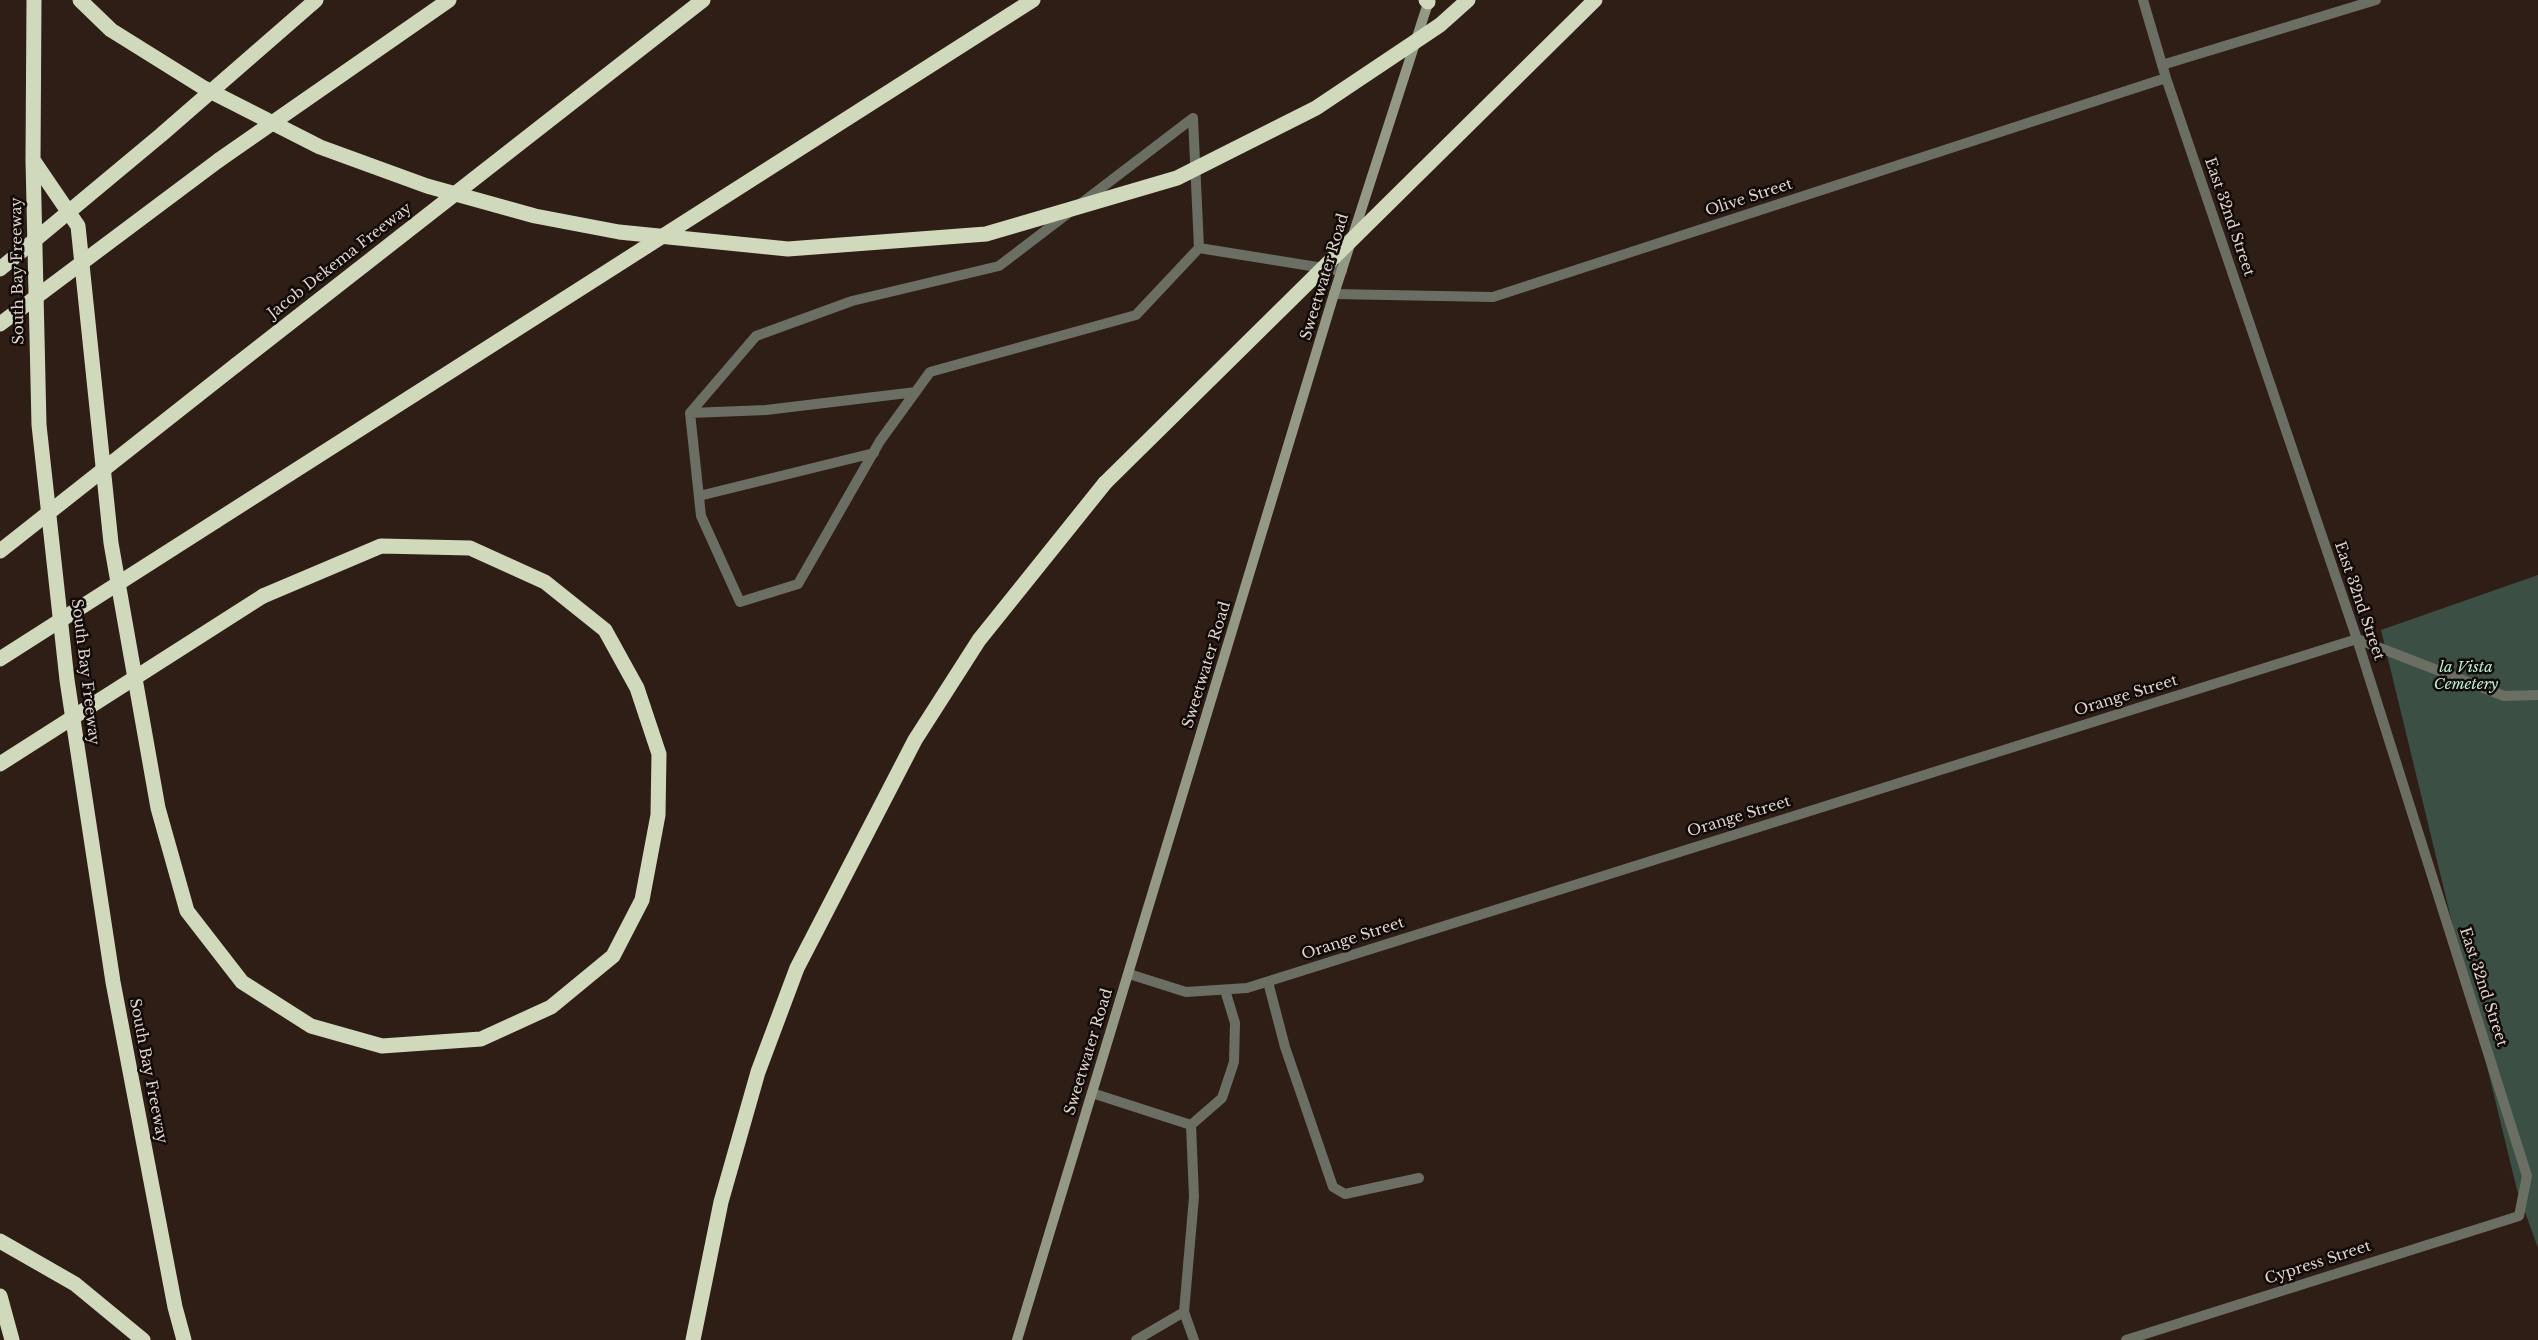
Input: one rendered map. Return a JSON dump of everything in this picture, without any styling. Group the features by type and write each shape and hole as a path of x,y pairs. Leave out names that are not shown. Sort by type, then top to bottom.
{"highway":[{"name":"South Bay Freeway","path":"34,0 34,160 39,425 67,680 113,982 173,1297 184,1340"},
{"path":"80,0 111,30 204,88 320,147 427,186 535,216 610,230 788,249 986,234 1177,178 1316,108 1440,24 1468,0"},
{"path":"0,269 161,135 316,0"},
{"path":"0,324 219,160 449,0"},
{"name":"Jacob Dekema Freeway","path":"0,550 703,0"},
{"path":"0,659 1032,0"},
{"path":"694,1340 721,1202 758,1072 797,968 915,740 979,640 1105,483 1595,0"},
{"path":"0,764 263,596 381,546 470,548 544,582 605,630 637,688 659,754 658,815 642,900 613,956 551,1007 481,1039 382,1046 311,1026 242,982 187,911 158,808 111,543 78,226 34,160"},
{"path":"0,1241 75,1284 143,1340"},
{"path":"0,1296 12,1340"}],"main road":[{"name":"Sweetwater Road","path":"1018,1340 1334,294 1428,1"}],"street":[{"name":"East 32nd Street","path":"2143,0 2166,78 2357,639 2527,1176 2520,1216"},
{"path":"2162,65 2376,0"},
{"name":"Olive Street","path":"1334,294 1493,297 2166,78"},
{"path":"1192,118 1199,248 1136,315 930,372 916,392 874,453 798,584 740,602 701,516 690,413 756,336 852,301 999,266 1192,118"},
{"path":"1199,248 1342,271"},
{"path":"690,413 766,410 916,392"},
{"path":"699,496 874,453"},
{"path":"2357,639 2504,696 2538,695"},
{"name":"Orange Street","path":"1129,974 1186,992 1248,988 2357,639"},
{"path":"1268,982 1285,1047 1333,1187 1345,1194 1419,1178"},
{"path":"1191,1125 1222,1098 1234,1062 1235,1023 1225,990"},
{"path":"1092,1093 1191,1125"},
{"path":"1191,1125 1194,1197 1184,1312 1194,1340"},
{"name":"Cypress Street","path":"2126,1340 2520,1216"},
{"path":"1136,1340 1184,1312"}],"green space":[{"name":"la Vista Cemetery","path":"2538,575 2538,1248 2517,1190 2381,630"}]}
